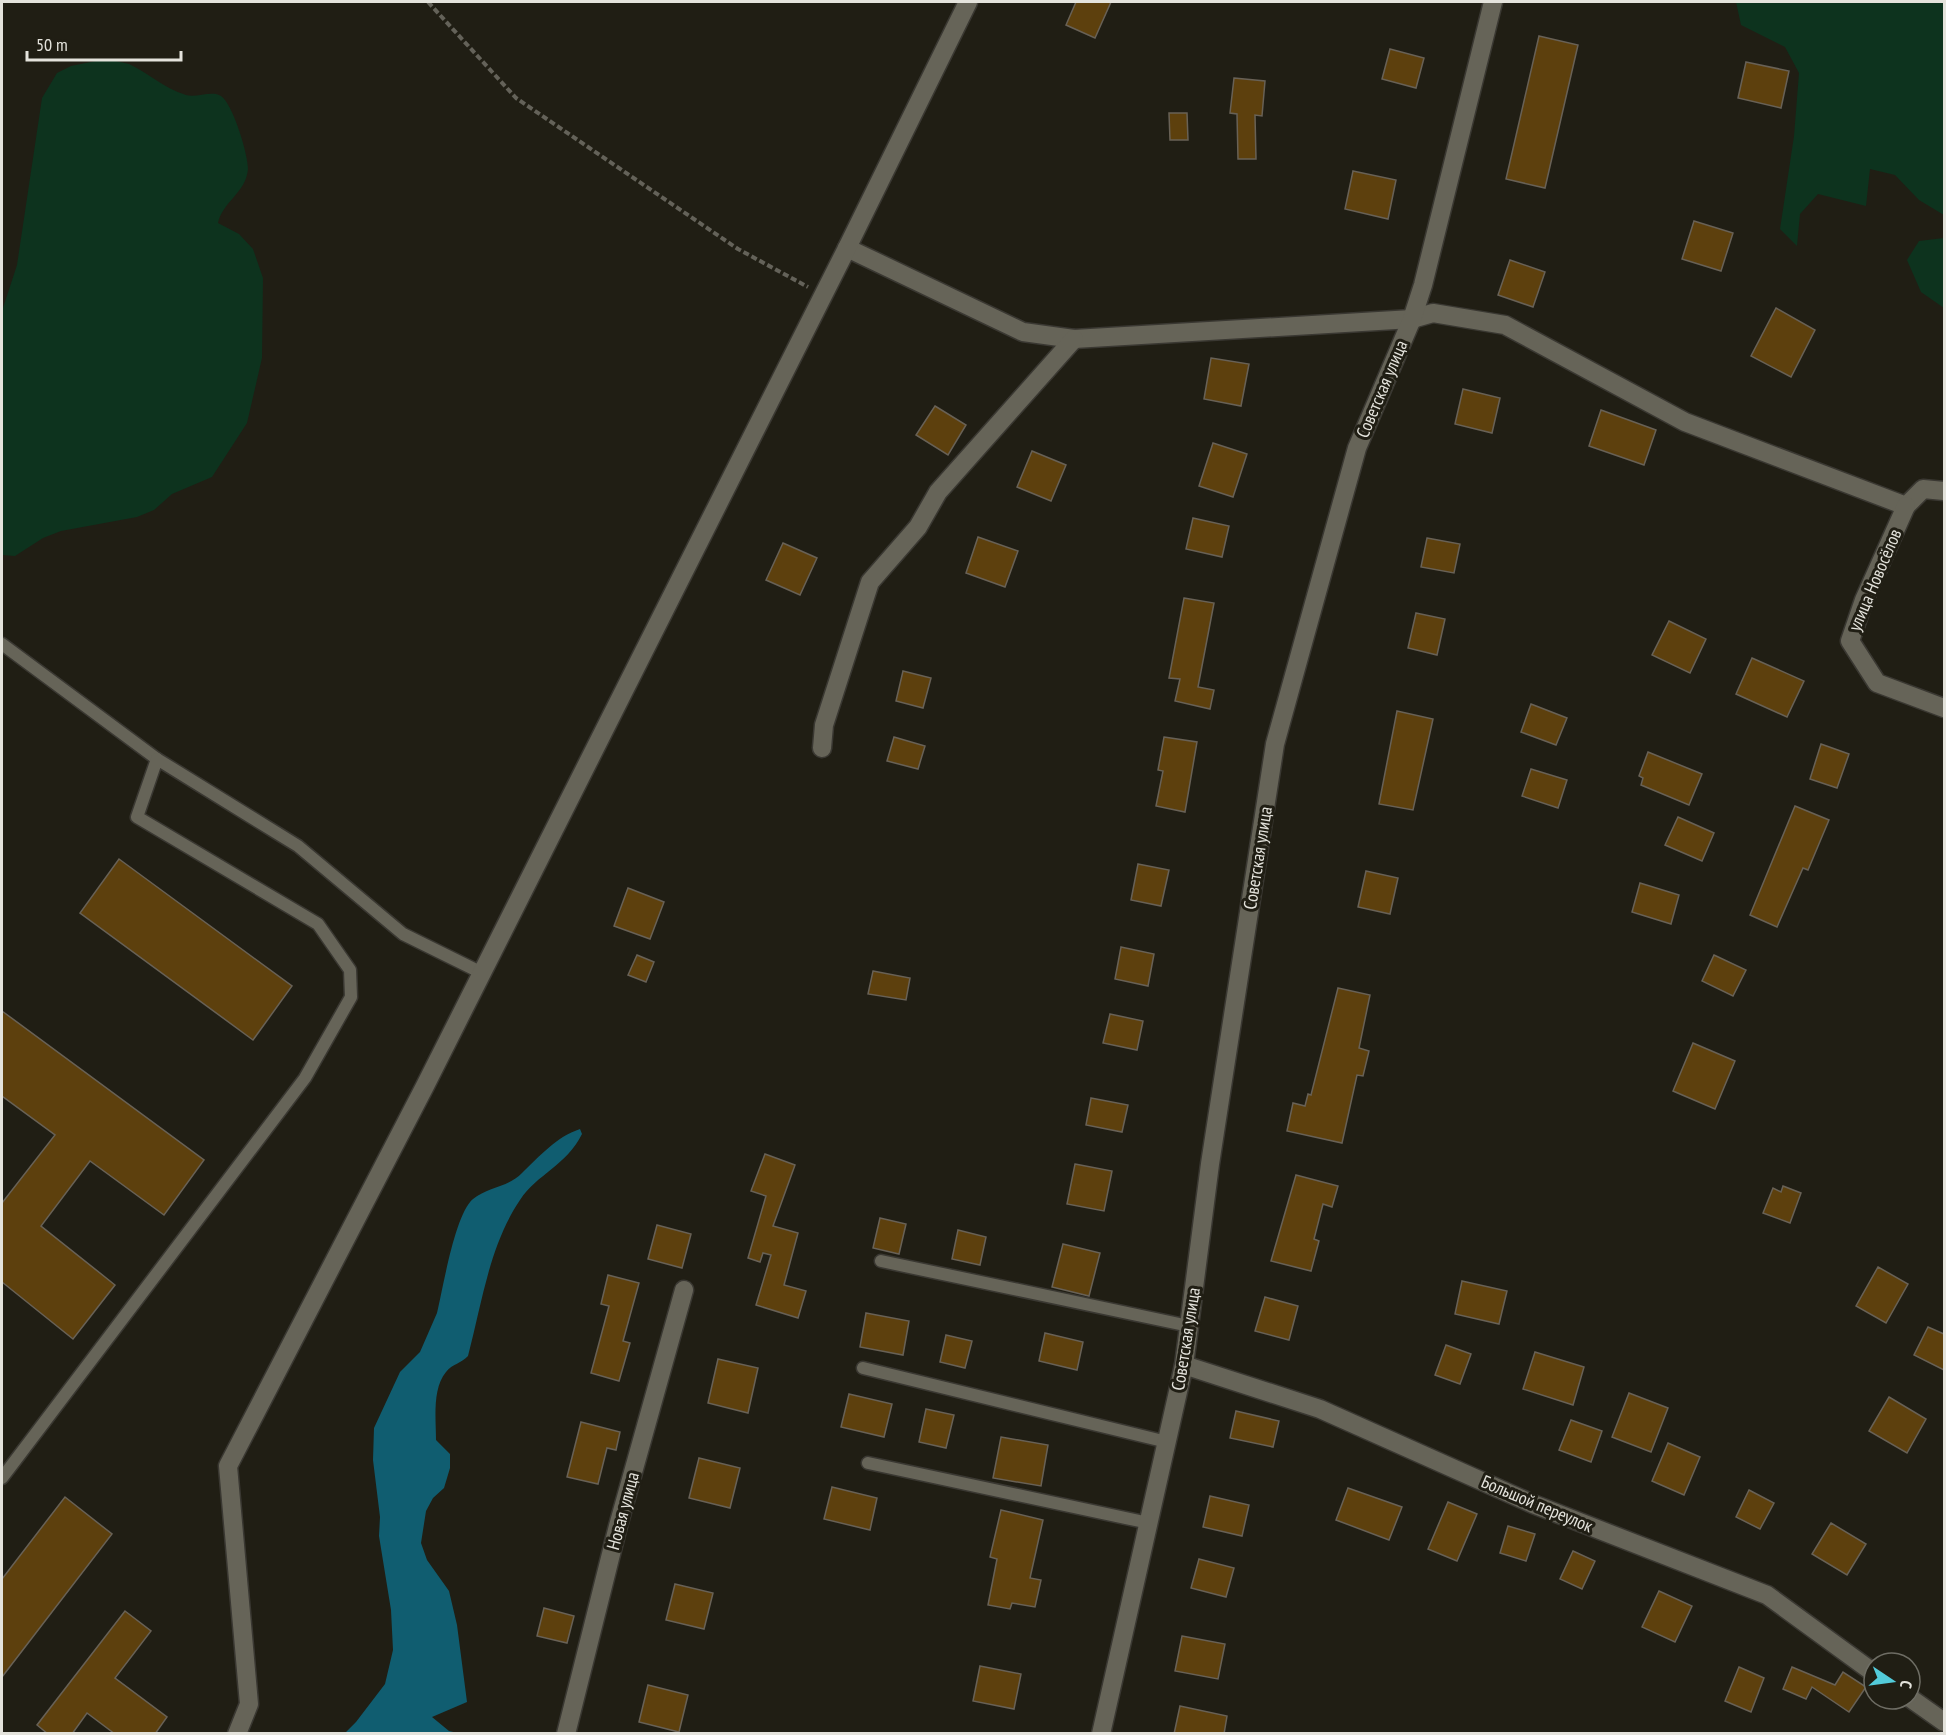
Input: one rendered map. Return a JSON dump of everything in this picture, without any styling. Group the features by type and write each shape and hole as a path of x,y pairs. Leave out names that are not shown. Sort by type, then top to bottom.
{"street":[{"path":"237,1734 249,1704 228,1466 482,973 847,248 968,2"},
{"name":"Советская улица","path":"1101,1734 1184,1365 1210,1164 1275,744 1357,448 1412,319 1423,285 1493,2"},
{"path":"847,248 1023,332 1074,339 1412,319 1433,313 1505,325 1685,423 1906,506 1923,489 1944,491"},
{"path":"822,748 824,725 870,582 918,527 938,492 1074,339"},
{"name":"улица Новосёлов","path":"1906,506 1864,600 1850,641 1877,684 1944,708"},
{"name":"Новая улица","path":"566,1734 618,1526 684,1290"},
{"name":"Большой переулок","path":"1184,1365 1320,1409 1533,1504 1767,1595 1862,1664"},
{"path":"1922,1706 1944,1722"}],"lane":[{"path":"2,644 157,759 298,846 403,934 482,973"},
{"path":"2,1478 305,1078 351,997 350,970 318,924 137,817 157,759"},
{"path":"881,1261 1189,1326"},
{"path":"863,1368 1167,1442"},
{"path":"868,1463 1149,1523"}],"path":[{"path":"428,2 516,98 738,249 823,295"}],"green space":[{"path":"1736,2 1944,2 1944,215 1919,200 1895,175 1870,169 1866,206 1818,194 1800,214 1797,246 1780,229 1794,136 1799,73 1785,47 1741,25"},
{"path":"106,59 129,64 186,95 217,94 226,101 243,141 248,169 243,184 218,223 239,234 253,249 263,278 262,358 247,423 212,477 172,494 154,510 137,517 61,531 43,538 15,556 2,555 2,311 17,265 42,98 57,73 71,66"},
{"path":"1944,238 1944,308 1921,292 1907,260 1919,241"}],"water":[{"path":"580,1129 582,1134 568,1154 527,1191 509,1218 488,1275 468,1356 446,1372 437,1395 436,1440 450,1454 450,1468 444,1488 433,1498 426,1511 421,1543 427,1560 449,1591 457,1625 467,1702 432,1717 449,1731 458,1733 345,1733 385,1684 393,1650 391,1610 379,1536 380,1517 373,1460 374,1428 400,1372 420,1352 437,1313 455,1235 467,1207 479,1195 517,1178 556,1142"}],"building":[{"path":"1076,2 1111,2 1095,38 1066,25"},
{"path":"1539,36 1578,45 1545,188 1506,179"},
{"path":"1390,49 1424,58 1416,88 1382,79"},
{"path":"1746,62 1789,71 1781,108 1738,98"},
{"path":"1234,78 1265,81 1262,116 1255,115 1256,159 1238,159 1237,114 1230,113"},
{"path":"1169,113 1187,113 1188,140 1170,140"},
{"path":"1353,171 1396,180 1388,219 1345,209"},
{"path":"1694,221 1733,233 1721,271 1682,259"},
{"path":"1510,260 1545,272 1533,307 1498,295"},
{"path":"1776,308 1815,330 1791,377 1751,356"},
{"path":"1211,358 1249,364 1241,406 1204,399"},
{"path":"1463,389 1500,398 1492,433 1455,424"},
{"path":"935,406 966,425 948,455 916,435"},
{"path":"1601,410 1656,430 1644,465 1589,446"},
{"path":"1213,443 1247,454 1233,497 1199,486"},
{"path":"1032,451 1066,465 1051,501 1017,487"},
{"path":"1193,518 1229,526 1222,557 1186,549"},
{"path":"978,537 1018,551 1005,587 966,573"},
{"path":"1427,538 1460,544 1454,573 1421,567"},
{"path":"783,543 817,558 800,595 766,580"},
{"path":"1184,598 1214,603 1198,687 1214,690 1210,709 1175,701 1180,679 1169,678"},
{"path":"1416,613 1445,619 1437,655 1408,648"},
{"path":"1669,621 1706,639 1690,673 1652,655"},
{"path":"1752,658 1804,681 1787,717 1736,694"},
{"path":"903,671 931,678 923,708 896,701"},
{"path":"1531,704 1567,718 1556,745 1521,732"},
{"path":"1397,711 1433,719 1413,810 1379,804"},
{"path":"894,737 925,746 918,769 887,761"},
{"path":"1164,737 1197,742 1185,812 1156,806 1163,771 1158,770"},
{"path":"1821,744 1849,754 1837,788 1810,779"},
{"path":"1648,752 1702,774 1689,805 1641,785 1643,778 1639,776"},
{"path":"1531,769 1567,780 1558,808 1522,796"},
{"path":"1795,806 1829,820 1808,870 1803,868 1777,927 1750,915"},
{"path":"1678,817 1714,833 1702,861 1665,845"},
{"path":"119,859 292,986 253,1040 80,913"},
{"path":"1138,864 1169,870 1161,906 1131,900"},
{"path":"1366,871 1398,878 1390,914 1358,907"},
{"path":"1640,883 1679,895 1671,924 1632,912"},
{"path":"628,888 664,902 650,939 614,926"},
{"path":"1121,947 1154,954 1148,986 1115,979"},
{"path":"637,955 654,962 646,982 628,975"},
{"path":"1714,955 1746,970 1733,996 1702,981"},
{"path":"873,971 910,978 906,1000 868,994"},
{"path":"1338,988 1370,995 1359,1048 1369,1051 1363,1076 1357,1075 1342,1143 1287,1131 1293,1103 1305,1106 1308,1094 1311,1095"},
{"path":"2,1011 204,1160 164,1215 90,1161 41,1226 115,1285 73,1339 2,1282 2,1203 55,1135 2,1096"},
{"path":"1110,1014 1143,1021 1137,1050 1103,1043"},
{"path":"1693,1043 1735,1061 1715,1109 1673,1091"},
{"path":"1091,1098 1128,1105 1122,1132 1086,1125"},
{"path":"765,1154 795,1165 773,1226 798,1233 784,1285 806,1291 798,1318 756,1305 771,1255 763,1253 760,1262 748,1258 766,1196 751,1191"},
{"path":"1075,1164 1112,1171 1104,1211 1067,1204"},
{"path":"1296,1175 1338,1186 1332,1207 1323,1204 1314,1239 1319,1241 1311,1271 1271,1261"},
{"path":"1783,1186 1801,1193 1790,1223 1763,1213 1773,1188 1781,1192"},
{"path":"880,1218 906,1224 899,1254 873,1248"},
{"path":"657,1225 691,1234 682,1268 648,1259"},
{"path":"958,1230 986,1237 980,1265 952,1259"},
{"path":"1063,1244 1100,1253 1089,1296 1052,1287"},
{"path":"1878,1267 1908,1284 1886,1323 1856,1306"},
{"path":"608,1275 639,1283 623,1341 630,1343 619,1381 591,1373 609,1306 601,1304"},
{"path":"1462,1281 1507,1291 1499,1324 1455,1314"},
{"path":"1265,1297 1298,1306 1289,1340 1255,1331"},
{"path":"866,1313 909,1321 903,1355 860,1347"},
{"path":"1928,1327 1944,1334 1944,1370 1914,1355"},
{"path":"1045,1333 1083,1342 1077,1370 1039,1361"},
{"path":"946,1335 972,1341 965,1368 940,1362"},
{"path":"1446,1345 1471,1354 1460,1384 1435,1375"},
{"path":"1535,1352 1584,1367 1573,1405 1523,1389"},
{"path":"718,1359 758,1368 748,1413 708,1403"},
{"path":"1629,1393 1668,1408 1651,1452 1612,1437"},
{"path":"849,1394 892,1404 884,1437 841,1427"},
{"path":"1889,1397 1926,1419 1907,1453 1869,1431"},
{"path":"926,1409 954,1415 946,1448 919,1442"},
{"path":"1236,1411 1279,1421 1273,1447 1230,1438"},
{"path":"1571,1420 1602,1431 1591,1462 1559,1450"},
{"path":"581,1422 620,1432 616,1450 607,1448 598,1484 567,1477"},
{"path":"1001,1437 1048,1445 1041,1486 993,1478"},
{"path":"1668,1443 1700,1457 1684,1495 1652,1481"},
{"path":"699,1458 740,1468 730,1508 689,1498"},
{"path":"832,1487 877,1498 870,1530 824,1519"},
{"path":"1348,1488 1402,1507 1389,1540 1336,1520"},
{"path":"1749,1490 1774,1503 1760,1529 1736,1517"},
{"path":"1210,1496 1249,1505 1242,1536 1203,1527"},
{"path":"65,1497 112,1534 2,1677 2,1579"},
{"path":"1448,1502 1477,1514 1457,1561 1428,1549"},
{"path":"1001,1510 1043,1520 1030,1578 1041,1580 1035,1607 1012,1603 1010,1609 988,1605 997,1559 990,1557"},
{"path":"1831,1523 1866,1544 1847,1575 1812,1554"},
{"path":"1508,1526 1535,1534 1526,1561 1500,1553"},
{"path":"1573,1551 1595,1561 1582,1589 1560,1579"},
{"path":"1199,1559 1234,1568 1226,1597 1191,1588"},
{"path":"675,1584 713,1593 704,1629 666,1620"},
{"path":"1659,1591 1692,1606 1675,1642 1642,1627"},
{"path":"544,1608 574,1616 567,1643 537,1636"},
{"path":"125,1611 151,1631 115,1678 167,1717 155,1734 115,1734 87,1713 72,1734 48,1734 37,1725"},
{"path":"1182,1636 1225,1644 1218,1679 1175,1671"},
{"path":"980,1666 1021,1674 1014,1709 973,1701"},
{"path":"1739,1667 1764,1678 1751,1712 1725,1701"},
{"path":"1792,1667 1835,1685 1843,1672 1862,1684 1862,1693 1849,1712 1812,1687 1806,1699 1783,1689"},
{"path":"648,1685 688,1695 679,1732 639,1722"},
{"path":"1180,1706 1227,1716 1224,1734 1174,1734"}]}
